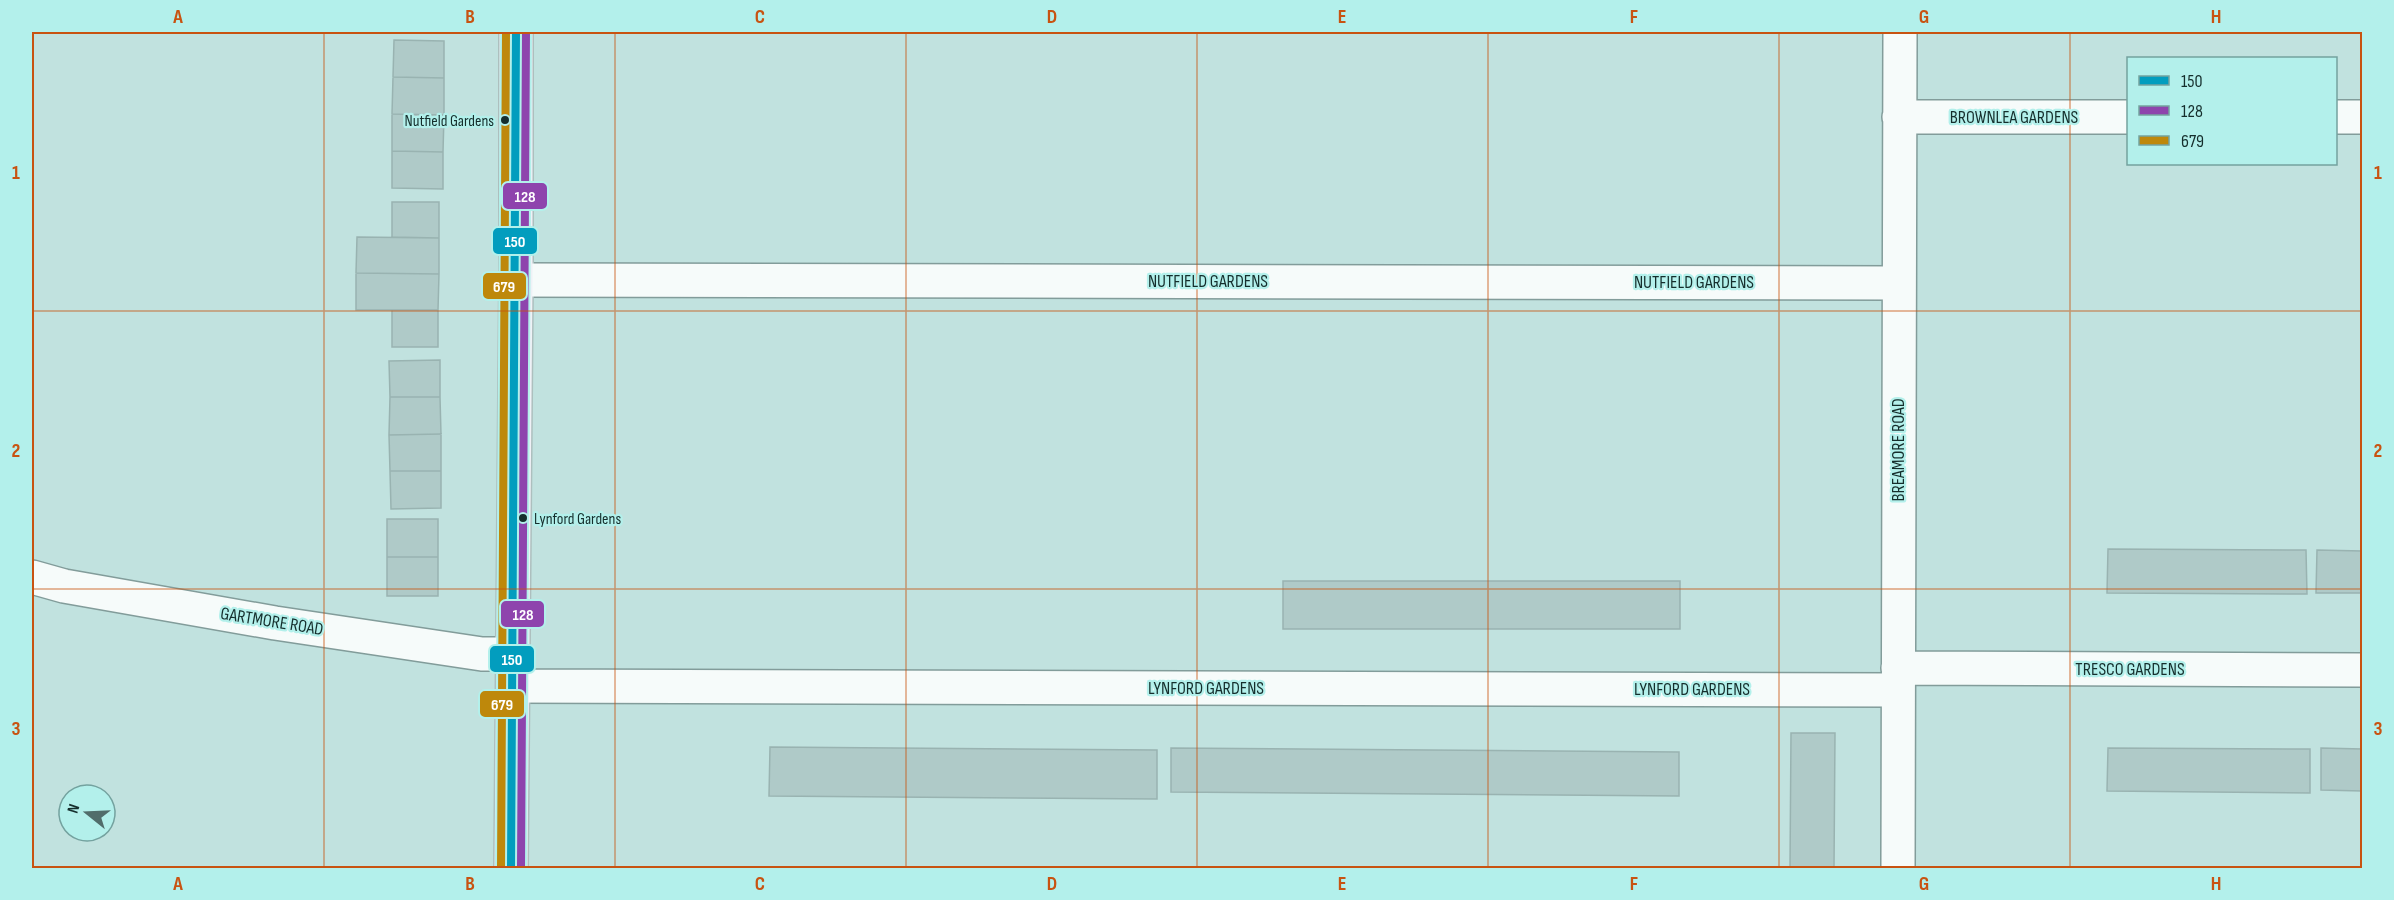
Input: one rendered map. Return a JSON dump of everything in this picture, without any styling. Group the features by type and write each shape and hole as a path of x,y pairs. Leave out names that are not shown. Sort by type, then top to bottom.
{"main road":[{"path":"512,868 516,32"}],"street":[{"name":"BREAMORE ROAD","path":"1898,868 1900,32"},
{"name":"BROWNLEA GARDENS","path":"1899,117 2127,117"},
{"path":"2337,117 2362,117"},
{"name":"NUTFIELD GARDENS","path":"516,280 1899,283"},
{"name":"GARTMORE ROAD","path":"32,577 64,585 275,622 482,654 513,670"},
{"name":"TRESCO GARDENS","path":"1898,679 2362,669"},
{"name":"LYNFORD GARDENS","path":"513,670 1898,679"}],"building":[{"path":"394,40 444,41 444,78 393,77"},
{"path":"393,77 444,78 444,115 392,114"},
{"path":"392,114 444,115 443,152 392,151"},
{"path":"392,151 443,152 443,189 392,188"},
{"path":"392,202 439,202 439,238 392,237"},
{"path":"357,237 439,238 439,274 356,273"},
{"path":"356,273 439,274 438,310 356,310"},
{"path":"392,310 438,310 438,347 392,347"},
{"path":"440,360 440,397 390,397 389,361"},
{"path":"390,397 440,397 441,434 389,435"},
{"path":"441,434 441,471 390,471 389,435"},
{"path":"390,471 441,471 441,508 391,509"},
{"path":"387,519 438,519 438,557 387,557"},
{"path":"2108,549 2306,550 2307,594 2107,593"},
{"path":"2317,550 2362,551 2362,593 2316,593"},
{"path":"387,557 438,557 438,596 387,596"},
{"path":"1283,581 1680,581 1680,629 1283,629"},
{"path":"1791,733 1835,733 1834,868 1790,868"},
{"path":"770,747 1157,750 1157,799 769,796"},
{"path":"1171,748 1679,752 1679,796 1171,792"},
{"path":"2108,748 2310,749 2310,793 2107,791"},
{"path":"2321,748 2362,749 2362,791 2321,790"}],"transit line":[{"name":"679","path":"501,868 506,32"},
{"name":"150","path":"511,868 516,32"},
{"name":"128","path":"521,868 526,32"}],"place":[{"name":"Nutfield Gardens","path":"505,120"},
{"name":"Lynford Gardens","path":"523,518"}]}
